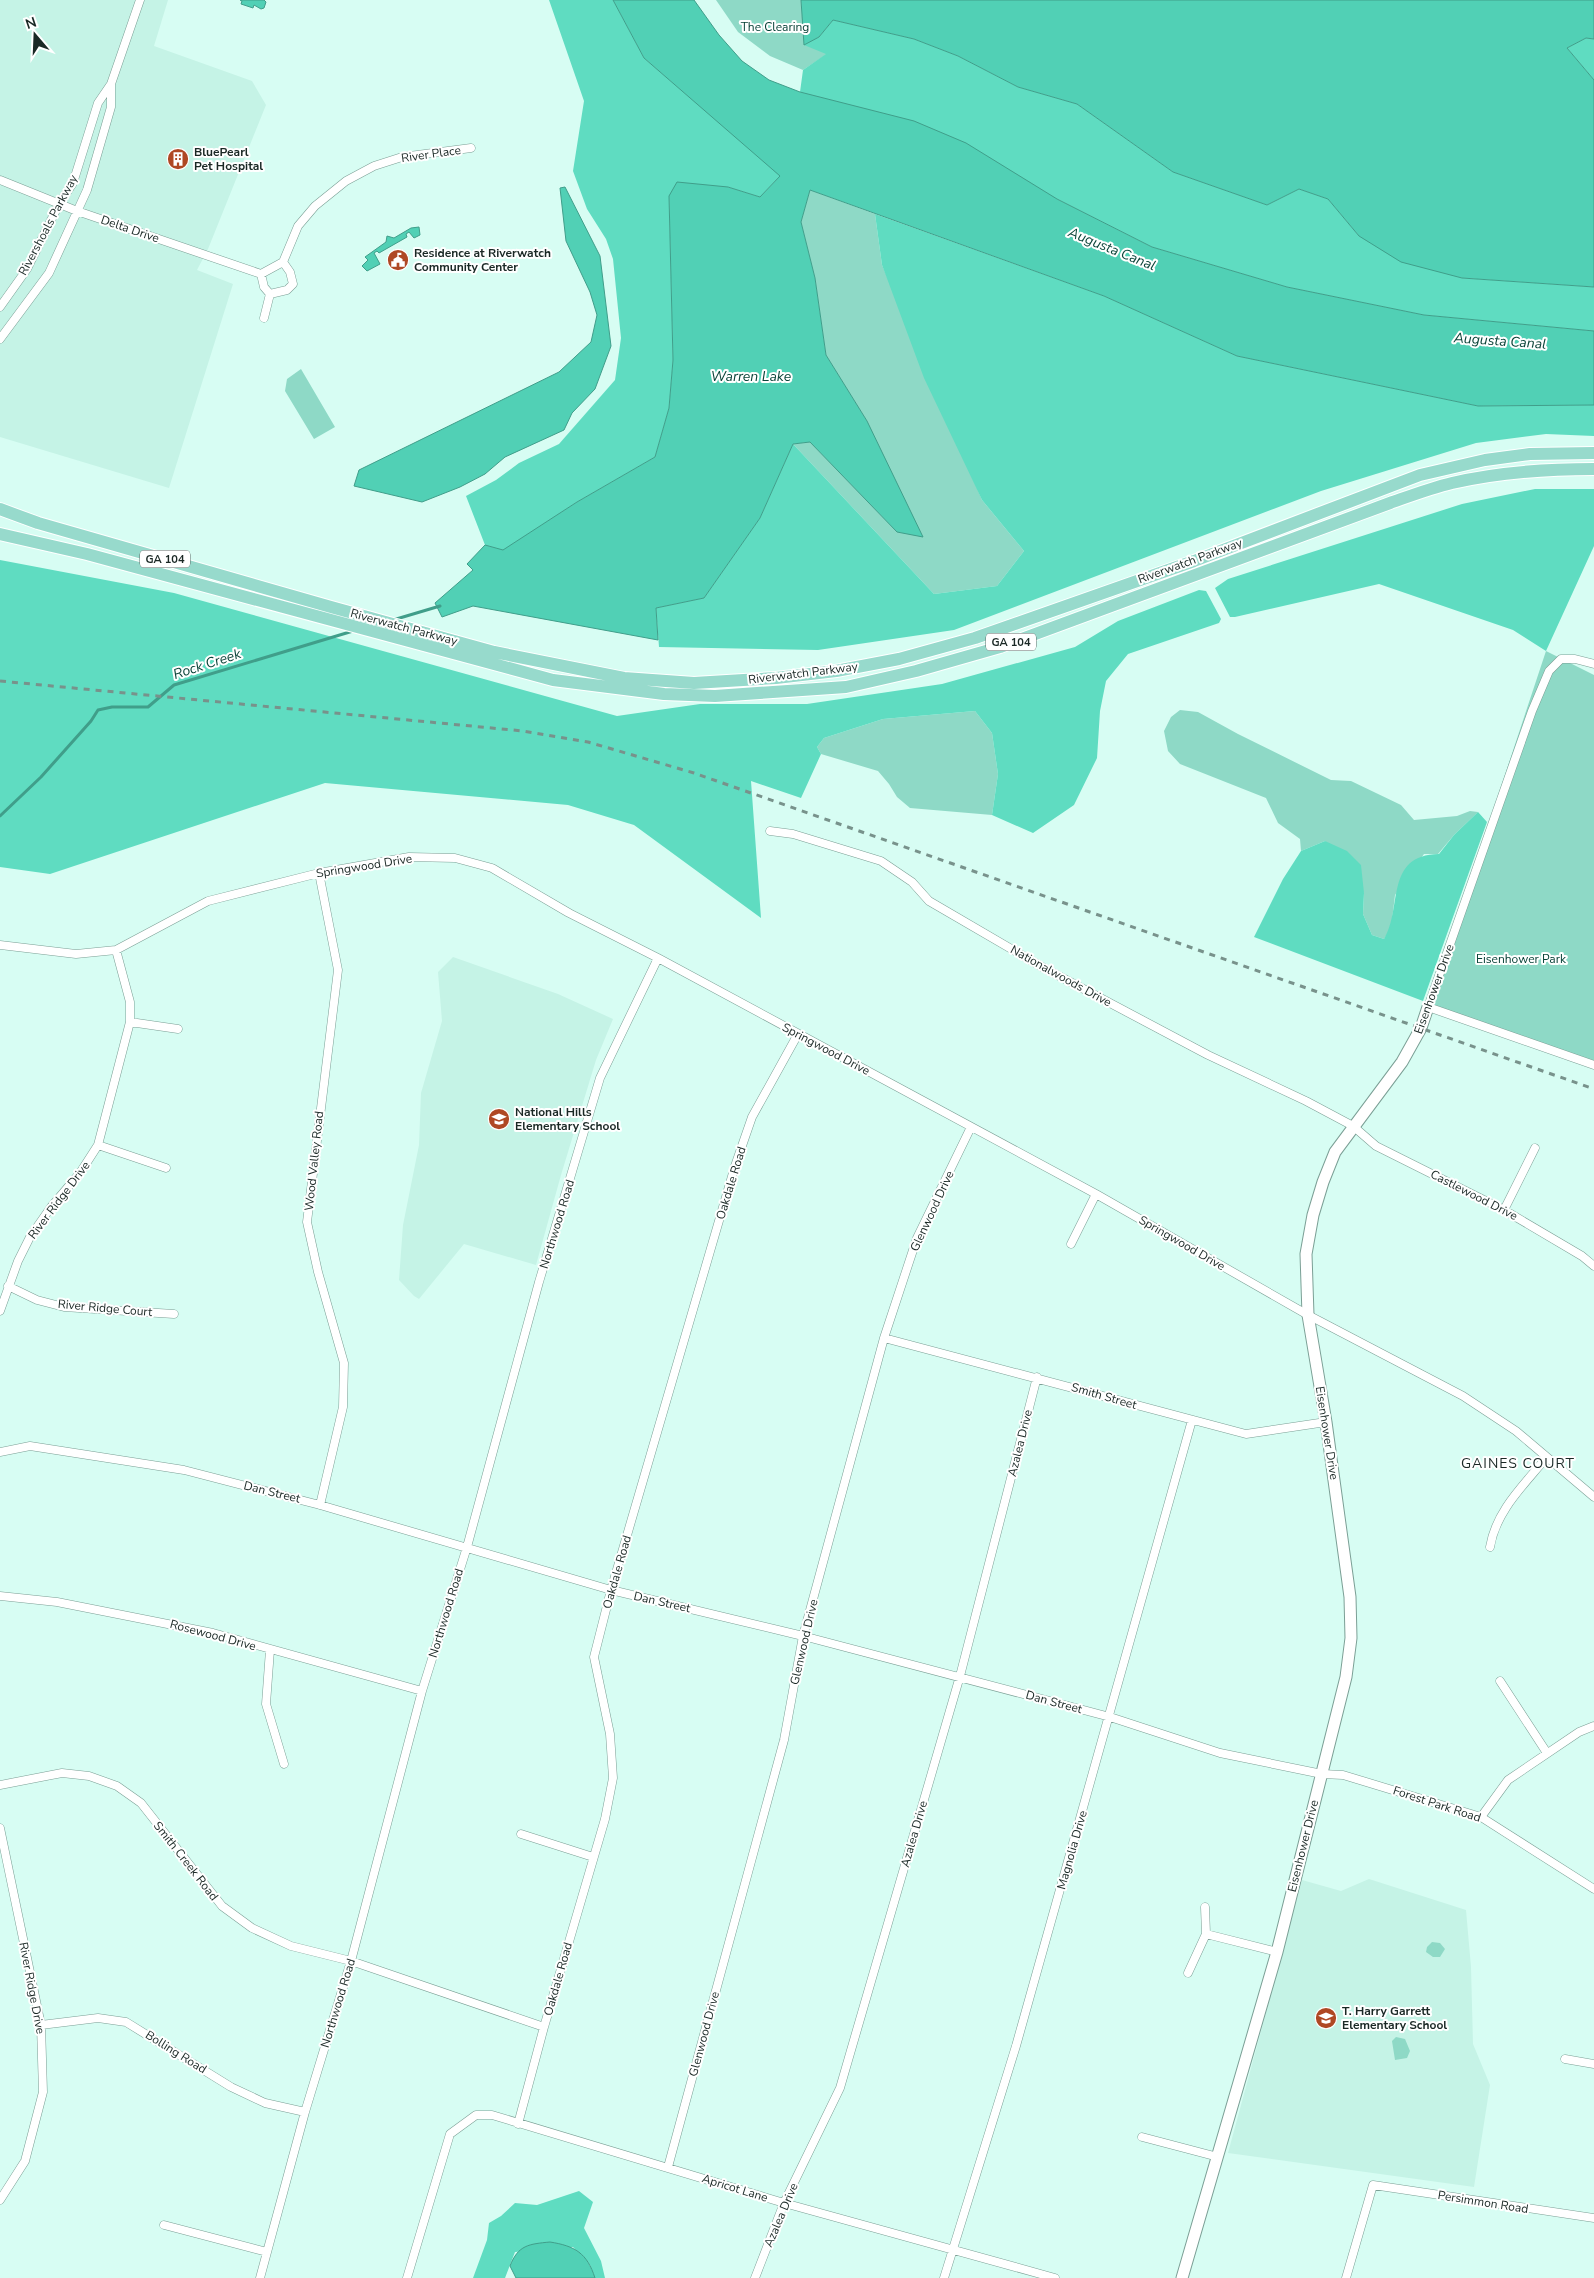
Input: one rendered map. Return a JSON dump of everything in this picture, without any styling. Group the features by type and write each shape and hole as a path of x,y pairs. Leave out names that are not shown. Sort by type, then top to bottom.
{"main road":[{"name":"Riverwatch Parkway","path":"0,509 38,523 494,652 624,678 694,682 776,678 836,671 900,659 975,638 1194,561 1420,475 1485,460 1530,454 1594,453"},
{"name":"Riverwatch Parkway","path":"0,534 87,554 411,644 553,680 664,694 715,696 846,687 916,671 1000,646 1390,503 1451,483 1503,473 1558,469 1594,469"},
{"path":"0,502 57,520 98,539"}],"street":[{"name":"Rivershoals Parkway","path":"0,307 27,270 59,204 73,183 98,103 111,84 140,0"},
{"name":"Rivershoals Parkway","path":"0,339 48,272 87,190 111,107 111,84"},
{"name":"River Place","path":"283,262 298,226 315,206 346,181 374,166 402,157 471,148"},
{"name":"Delta Drive","path":"0,180 59,204 261,274"},
{"path":"283,262 290,272 293,284 287,290 270,294 264,287 261,274 283,262"},
{"path":"264,318 270,294"},
{"name":"Eisenhower Drive","path":"1182,2278 1277,1952 1346,1676 1351,1638 1350,1597 1326,1422 1308,1315 1305,1283 1309,1231 1323,1182 1335,1152 1402,1062 1421,1028 1532,711 1549,671 1561,659 1575,659 1594,664"},
{"name":"Nationalwoods Drive","path":"770,830 793,834 882,861 912,882 929,901 1044,968 1208,1055 1306,1101 1353,1126"},
{"name":"Springwood Drive","path":"0,945 76,954 116,950 208,901 319,873 409,857 455,858 492,868 570,913 658,958 1096,1194 1308,1315 1463,1396 1516,1431 1594,1497"},
{"name":"Wood Valley Road","path":"319,873 338,970 307,1222 318,1272 344,1364 343,1407 320,1505"},
{"name":"River Ridge Drive","path":"0,1311 8,1286 30,1237 51,1207 80,1174 98,1145 130,1022 130,1002 116,950"},
{"name":"Northwood Road","path":"260,2278 305,2112 351,1961 422,1692 467,1547 539,1282 600,1078 658,958"},
{"path":"1428,1007 1594,1065"},
{"path":"130,1022 178,1029"},
{"name":"Oakdale Road","path":"518,2124 544,2026 605,1819 613,1778 610,1734 594,1657 611,1590 734,1166 752,1117 798,1034"},
{"name":"Castlewood Drive","path":"1353,1126 1376,1146 1504,1210 1582,1256 1594,1266"},
{"name":"Glenwood Drive","path":"668,2167 784,1740 803,1636 884,1338 917,1238 971,1127"},
{"path":"98,1145 166,1168"},
{"path":"1504,1210 1535,1148"},
{"path":"1071,1244 1096,1194"},
{"name":"River Ridge Court","path":"8,1286 37,1300 64,1307 174,1314"},
{"name":"Smith Street","path":"884,1338 1037,1377 1246,1434 1326,1422"},
{"name":"Azalea Drive","path":"755,2278 784,2203 840,2088 960,1676 1037,1377"},
{"name":"Magnolia Drive","path":"944,2278 1016,2046 1192,1420"},
{"name":"Dan Street","path":"0,1452 30,1446 184,1470 320,1505 611,1590 960,1676 1110,1717 1220,1752 1322,1774"},
{"path":"1490,1547 1493,1529 1509,1502 1546,1458"},
{"name":"Rosewood Drive","path":"0,1596 57,1602 213,1633 422,1692"},
{"path":"270,1650 266,1704 284,1764"},
{"path":"1500,1681 1547,1753"},
{"path":"1481,1817 1508,1780 1579,1732 1594,1726"},
{"name":"Smith Creek Road","path":"0,1785 62,1773 88,1776 117,1786 141,1803 222,1906 252,1928 291,1946 351,1961 544,2026"},
{"name":"Forest Park Road","path":"1322,1774 1343,1775 1481,1817 1594,1889"},
{"name":"River Ridge Drive","path":"0,1828 41,2025 43,2092 25,2161 0,2200"},
{"path":"521,1834 593,1857"},
{"path":"1188,1973 1206,1934 1205,1907"},
{"path":"1206,1934 1277,1952"},
{"name":"Bolling Road","path":"41,2025 98,2018 126,2022 231,2087 265,2103 305,2112"},
{"path":"1564,2059 1594,2064"},
{"name":"Apricot Lane","path":"407,2278 450,2134 476,2115 492,2114 518,2124 784,2203 1055,2278"},
{"path":"1142,2137 1218,2157"},
{"name":"Persimmon Road","path":"1346,2278 1373,2185 1594,2218"},
{"path":"164,2225 267,2252"}],"shaded area":[{"path":"0,0 168,0 154,46 252,81 266,105 208,249 197,270 233,284 169,488 0,437"},
{"path":"549,0 613,0 644,58 781,175 760,197 728,187 669,196 673,360 669,408 655,457 577,502 503,551 485,545 466,496 496,480 519,463 559,444 615,380 621,338 613,259 606,239 587,209 573,171 584,101"},
{"path":"833,20 914,39 958,56 1018,87 1077,104 1173,172 1267,205 1299,189 1328,199 1359,236 1462,278 1594,287 1594,331 1424,315 1287,287 1152,247 1057,199 800,92 803,70 826,54 804,45 819,37"},
{"path":"1586,38 1594,39 1594,80 1567,48"},
{"path":"875,214 1104,296 1237,356 1478,406 1594,405 1594,436 1546,434 1476,443 1321,491 954,630 818,650 659,647 656,608 704,598 760,518 793,444 934,594 997,586 1024,551 982,500 924,378 882,265"},
{"path":"1535,489 1594,489 1594,546 1546,651 1513,630 1379,584 1235,617 1230,617 1215,588 1228,579 1462,504"},
{"path":"0,560 174,593 617,716 700,704 807,704 942,684 1075,647 1118,621 1199,590 1206,591 1221,619 1219,623 1128,654 1106,681 1100,711 1097,758 1074,805 1033,833 992,815 998,774 992,733 975,711 883,719 824,738 817,747 821,754 801,798 751,781 761,918 634,825 568,805 325,783 50,874 0,867"},
{"path":"1478,812 1487,822 1423,1001 1254,937 1283,879 1301,851 1325,841 1347,851 1361,865 1364,893 1363,914 1372,935 1384,939 1390,926 1402,873 1410,863 1422,857 1439,854 1454,835"},
{"name":"National Hills Elementary School","path":"453,957 558,994 613,1019 596,1060 536,1265 464,1244 419,1299 399,1280 403,1225 419,1145 421,1093 442,1021 438,972"},
{"path":"1369,1879 1466,1910 1471,1967 1473,2044 1490,2085 1474,2187 1228,2153 1302,1880 1341,1891"},
{"path":"579,2191 593,2202 584,2228 601,2261 605,2278 594,2278 590,2265 573,2247 515,2252 505,2278 473,2278 487,2240 489,2223 501,2216 515,2203 537,2205"}],"green space":[{"name":"The Clearing","path":"716,0 801,0 802,16 827,54 803,70 770,56 738,32"},
{"path":"810,190 875,214 882,265 982,500 1024,551 997,586 934,594 793,444 810,442 897,532 867,421 826,355 815,278 801,222"},
{"path":"301,369 335,427 314,439 285,391 287,379"},
{"name":"Eisenhower Park","path":"1546,651 1594,675 1594,1066 1428,1007"},
{"path":"1180,710 1198,712 1331,780 1351,781 1401,805 1414,820 1457,816 1470,811 1478,812 1454,835 1438,854 1424,854 1395,895 1391,928 1384,939 1372,935 1363,914 1364,893 1325,841 1301,851 1300,839 1278,823 1266,798 1180,764 1168,751 1164,731 1171,717"},
{"path":"975,711 992,733 998,774 992,815 910,808 897,797 878,771 821,754 817,747 824,738 883,719"},
{"path":"1432,1942 1440,1943 1445,1949 1440,1957 1433,1957 1426,1952 1427,1947"},
{"path":"1396,2037 1405,2039 1410,2051 1407,2058 1395,2060 1392,2041"}],"water":[{"path":"240,0 264,0 266,2 264,8 261,9 254,5 253,8 241,4 242,1"},
{"path":"613,0 694,0 719,35 742,61 769,80 800,92 914,121 966,143 1057,199 1152,247 1287,287 1424,315 1594,331 1594,405 1478,406 1237,356 1104,296 810,190 801,222 815,278 826,355 867,421 923,537 897,532 810,442 793,444 760,518 704,598 656,608 658,640 473,606 442,617 435,603 473,570 467,564 485,545 503,550 577,502 655,457 669,408 673,360 669,196 677,182 728,187 760,197 780,176 644,58"},
{"path":"801,0 1594,0 1594,39 1586,38 1567,48 1594,80 1594,287 1462,278 1401,262 1359,236 1328,199 1299,189 1267,205 1173,172 1077,104 1018,87 958,56 914,39 833,20 819,37 804,45"},
{"path":"565,187 600,256 611,346 595,389 572,413 564,430 505,457 485,474 460,487 422,502 354,486 359,470 559,372 591,342 597,315 590,292 566,241 560,188"},
{"path":"419,227 420,235 414,238 409,232 406,234 407,237 379,253 377,251 374,253 380,264 367,271 362,266 368,260 365,257 386,242 387,236 394,238 411,228"},
{"path":"550,2242 579,2252 588,2262 595,2278 516,2278 510,2266 517,2254 530,2245"}],"waterway":[{"name":"Rock Creek","path":"393,620 440,606"},
{"name":"Rock Creek","path":"0,816 41,777 91,721 98,710 112,707 148,707 174,685 353,631"}],"railway":[{"path":"0,681 523,731 588,742 694,773 1594,1089"}],"place":[{"name":"BluePearl Pet Hospital","path":"178,159"},
{"name":"Residence at Riverwatch Community Center","path":"398,260"},
{"name":"National Hills Elementary School","path":"499,1119"},
{"name":"T. Harry Garrett Elementary School","path":"1326,2018"}],"district":[{"name":"GAINES COURT","path":"1518,1463"}],"water label":[{"name":"Augusta Canal","path":"1112,249"},
{"name":"Augusta Canal","path":"1500,341"},
{"name":"Warren Lake","path":"751,376"}]}
